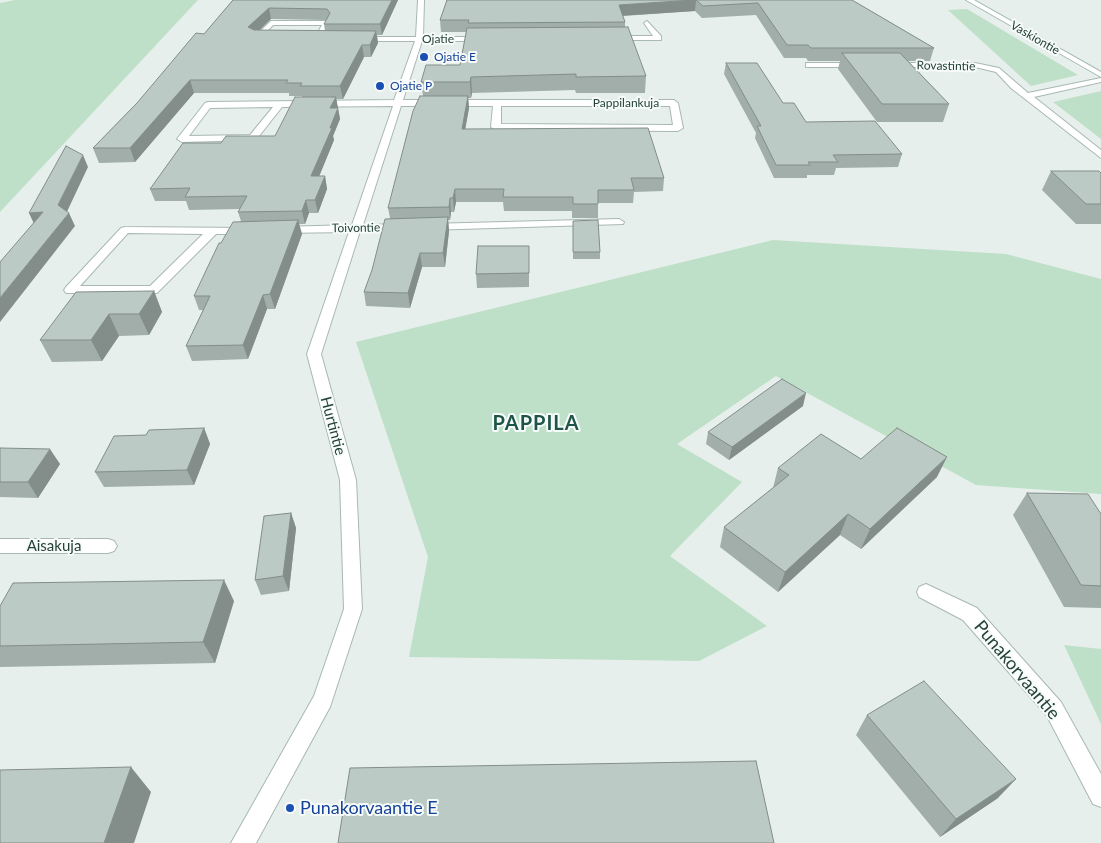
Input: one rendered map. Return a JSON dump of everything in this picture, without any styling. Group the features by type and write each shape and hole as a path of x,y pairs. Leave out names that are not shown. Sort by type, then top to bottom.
{"street":[{"name":"Hurtintie","path":"242,843 323,700 353,610 348,480 314,354 419,39 420,0"},
{"name":"Vaskiontie","path":"969,0 1101,76"},
{"path":"274,38 257,38 271,23 327,22 318,39"},
{"path":"600,38 658,38 647,23"},
{"path":"309,39 327,39"},
{"name":"Ojatie","path":"355,39 494,39"},
{"path":"809,65 868,65"},
{"name":"Rovastintie","path":"887,65 975,65 999,70 1014,86 1101,155"},
{"path":"1028,96 1101,80"},
{"name":"Pappilankuja","path":"280,104 252,138 182,139 208,104 674,103 678,128 496,127 497,104"},
{"name":"Toivontie","path":"213,231 153,290 70,290 124,230 213,231 619,222"},
{"name":"Aisakuja","path":"0,546 108,546"},
{"name":"Punakorvaantie","path":"926,592 970,614 1054,710 1101,796"}],"green space":[{"path":"15,0 198,0 0,212 0,3"},
{"path":"967,9 1078,75 1031,86 948,10"},
{"path":"1101,91 1101,139 1053,102"},
{"path":"773,240 1006,254 1101,279 1101,494 976,485 776,376 677,444 742,482 670,556 767,626 699,661 409,657 428,557 356,342"},
{"path":"1064,645 1101,649 1101,724"}],"building":[{"path":"233,0 392,0 380,24 324,24 330,13 327,9 269,8 248,27 254,30 376,31 370,45 362,45 340,86 300,86 302,83 286,83 288,80 190,80 130,148 93,148 137,103 196,33 204,34"},
{"path":"447,0 693,0 619,5 625,22 468,23 469,20 440,20"},
{"path":"696,0 852,0 934,48 811,48 808,45 787,45 758,3 703,6"},
{"path":"628,27 646,76 576,77 576,74 471,77 470,82 421,82 426,65 460,65 467,28"},
{"path":"842,53 900,53 949,104 882,104"},
{"path":"726,63 757,63 783,103 794,103 806,122 875,121 902,154 833,155 838,162 808,162 810,165 776,165 757,126 761,126"},
{"path":"420,96 468,96 462,129 648,128 664,178 631,178 634,190 598,190 598,204 573,204 573,197 503,197 504,189 455,189 453,198 450,198 449,207 388,208 413,111"},
{"path":"295,97 336,97 330,108 338,108 330,128 332,128 311,176 325,176 315,200 306,200 302,211 238,212 247,196 185,197 190,188 150,189 183,143 221,143 226,136 275,136"},
{"path":"66,146 83,155 58,205 69,213 0,298 0,262 43,212 29,213"},
{"path":"1051,171 1099,171 1101,173 1101,204 1086,204"},
{"path":"448,217 443,253 420,253 408,293 364,292 372,270 385,219"},
{"path":"298,220 270,294 263,295 243,345 186,346 210,296 194,296 219,243 221,243 233,222"},
{"path":"598,220 600,252 573,252 573,221"},
{"path":"478,246 529,246 529,273 476,274"},
{"path":"154,291 139,314 109,314 91,340 40,340 76,292"},
{"path":"782,379 806,393 732,447 708,432"},
{"path":"204,428 187,470 95,472 114,436 146,435 149,430"},
{"path":"897,428 947,457 870,529 848,514 785,572 724,527 789,475 778,468 821,434 861,459"},
{"path":"0,448 50,449 28,482 0,482"},
{"path":"1027,493 1088,494 1101,514 1101,586 1081,585"},
{"path":"291,513 283,576 255,580 264,516"},
{"path":"224,580 203,642 0,646 0,606 13,583"},
{"path":"924,681 1016,779 956,819 867,715"},
{"path":"756,761 774,843 338,843 350,768"},
{"path":"131,767 104,843 0,843 0,770"}],"place":[{"name":"Ojatie E","path":"424,57"},
{"name":"Ojatie P","path":"380,86"},
{"name":"Punakorvaantie E","path":"290,808"}],"district":[{"name":"PAPPILA","path":"536,424"}]}
